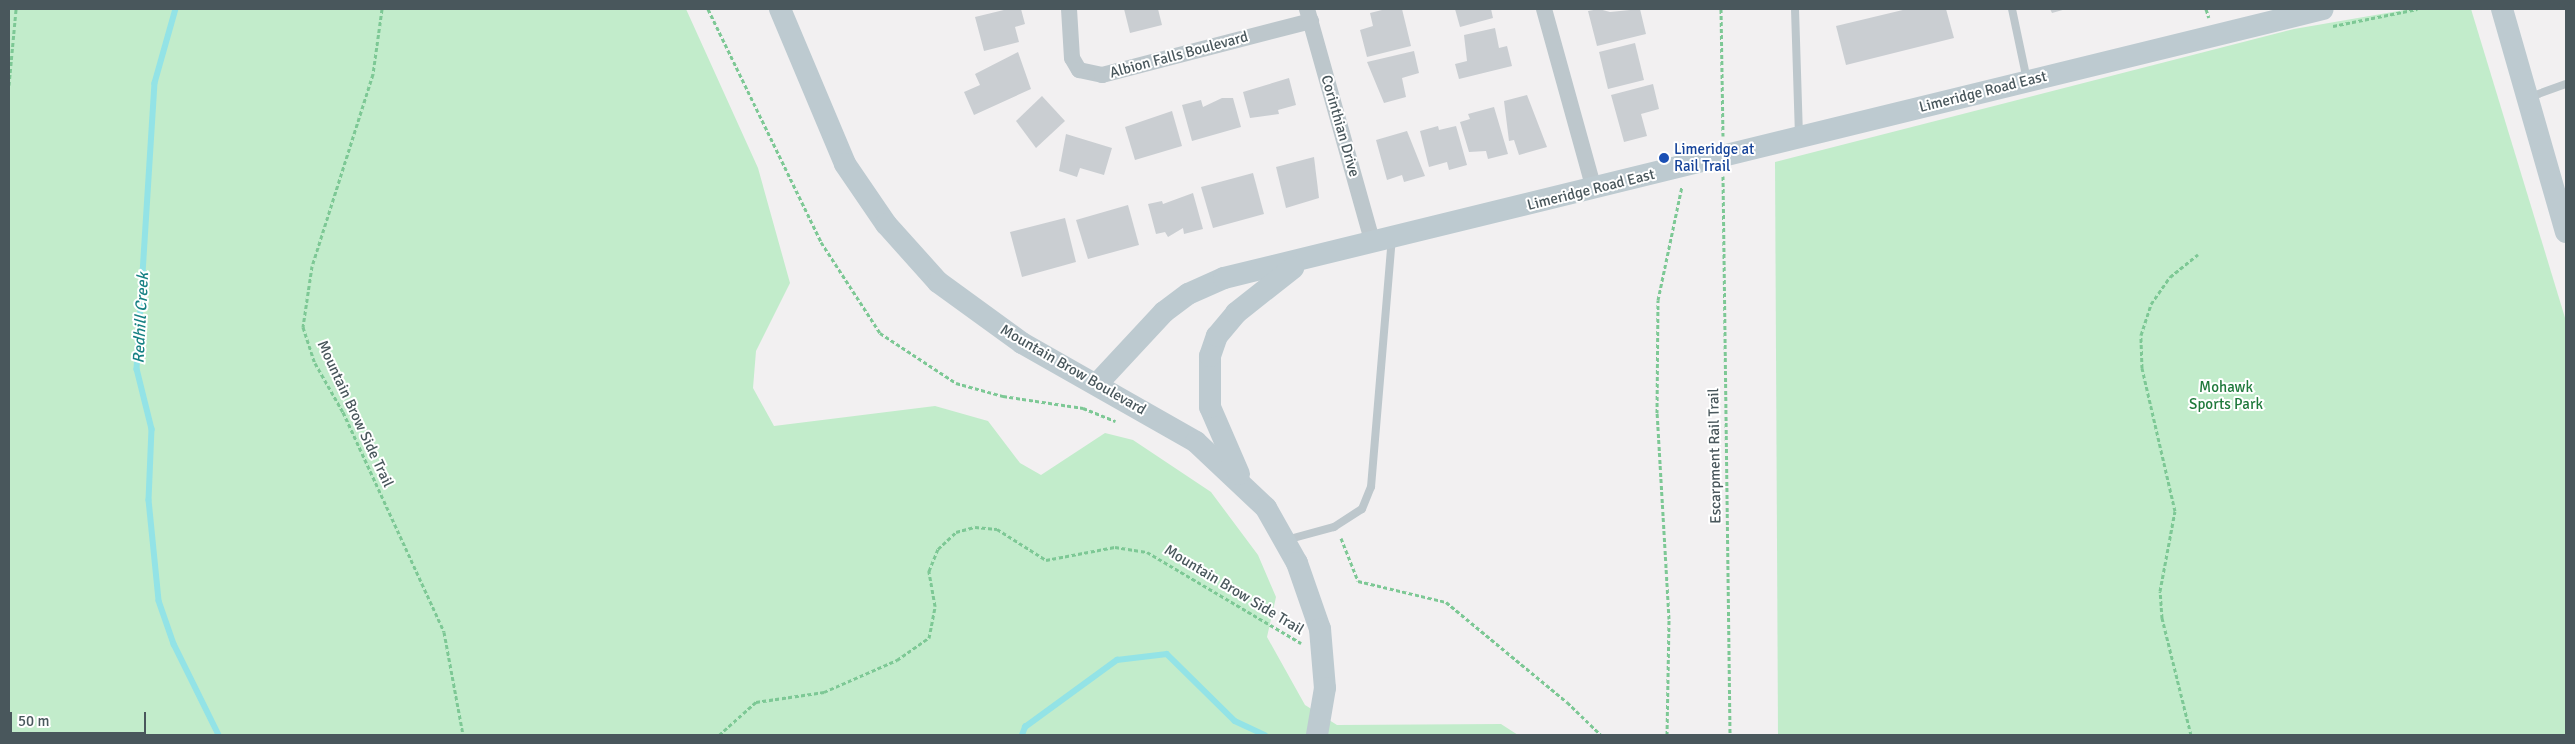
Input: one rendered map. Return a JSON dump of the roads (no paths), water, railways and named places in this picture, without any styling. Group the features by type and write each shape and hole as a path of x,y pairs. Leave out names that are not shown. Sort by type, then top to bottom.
{"street":[{"name":"Mountain Brow Boulevard","path":"780,9 845,164 886,224 938,282 1022,344 1097,384 1196,442 1242,482 1286,540 1314,602 1325,664 1317,735"},
{"name":"Albion Falls Boulevard","path":"1069,9 1072,58 1079,70 1102,75 1309,15"},
{"path":"1544,9 1594,189"},
{"name":"Limeridge Road East","path":"1097,384 1164,312 1188,294 1224,278 1383,242 2295,12 2323,9"},
{"path":"2502,9 2566,232"},
{"name":"Corinthian Drive","path":"1309,15 1383,242"},
{"path":"1242,482 1210,406 1210,356 1217,336 1247,302 1308,258"}],"lane":[{"path":"1795,9 1800,136"},
{"path":"2012,9 2027,81"},
{"path":"2528,98 2566,84"},
{"path":"1286,540 1334,527 1362,509 1371,487 1383,242"}],"waterway":[{"name":"Redhill Creek","path":"176,9 155,83 137,369 152,429 149,500 159,601 174,644 219,735"},
{"path":"1022,735 1025,727 1117,660 1167,654 1235,721 1265,735"}],"place":[{"name":"Limeridge at Rail Trail","path":"1664,158"}],"park label":[{"name":"Mohawk Sports Park","path":"2226,396"}]}
